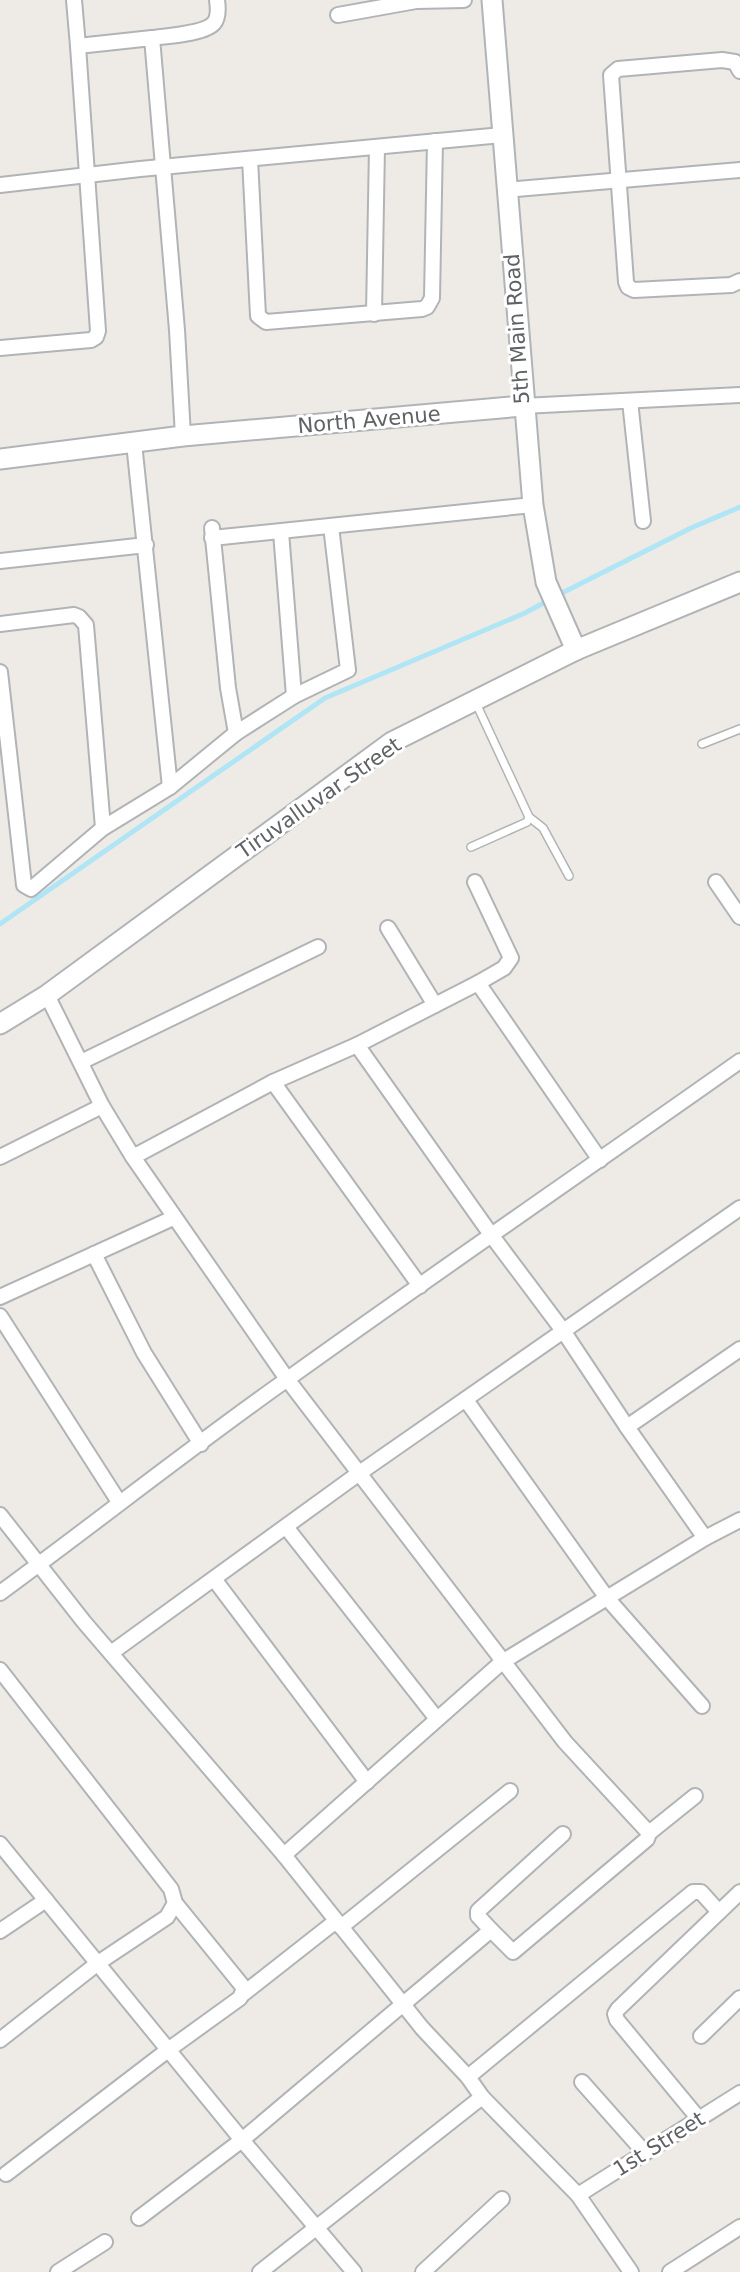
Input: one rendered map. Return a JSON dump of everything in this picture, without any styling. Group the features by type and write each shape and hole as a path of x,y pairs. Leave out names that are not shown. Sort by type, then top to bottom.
{"street":[{"path":"0,348 91,340 96,337 98,331 74,0"},
{"path":"78,46 205,29 215,22 218,0"},
{"path":"338,15 416,1 464,0"},
{"name":"5th Main Road","path":"492,0 533,505 546,582 576,650"},
{"path":"152,38 177,330 183,436"},
{"path":"740,71 735,62 729,60 614,71 611,75 628,287 634,290 731,285 740,281"},
{"path":"0,185 502,135"},
{"path":"250,159 258,316 262,321 422,310 432,298 435,141"},
{"path":"374,314 377,147"},
{"path":"506,190 740,170"},
{"name":"North Avenue","path":"0,460 183,436 523,407 740,395"},
{"path":"630,401 643,522"},
{"path":"134,443 170,787"},
{"path":"236,733 228,688 212,533 281,532 533,505"},
{"path":"0,672 24,885 31,889 103,828 170,787 236,733 294,696 348,670 331,526"},
{"path":"281,532 294,696"},
{"path":"0,561 146,545"},
{"name":"Tiruvalluvar Street","path":"0,1024 47,995 392,742 576,650 740,582"},
{"path":"0,624 74,615 86,625 103,828"},
{"path":"133,1157 273,1082 356,1045 504,968 512,958 475,882"},
{"path":"716,882 740,917"},
{"path":"388,928 435,1005"},
{"path":"81,1062 318,947"},
{"path":"478,983 600,1160"},
{"path":"47,995 102,1106 133,1157 287,1379 565,1742 649,1833"},
{"path":"356,1045 564,1332 705,1538"},
{"path":"0,1593 287,1379 740,1061"},
{"path":"273,1082 420,1286"},
{"path":"0,1157 102,1106"},
{"path":"111,1653 358,1475 740,1208"},
{"path":"0,1297 173,1218"},
{"path":"94,1254 144,1353 201,1444"},
{"path":"0,1316 119,1502"},
{"path":"627,1427 740,1349"},
{"path":"466,1400 607,1598 702,1706"},
{"path":"0,1516 37,1566 284,1855 402,2003 468,2077 482,2097 578,2195 631,2272"},
{"path":"284,1855 502,1661 705,1538 739,1521"},
{"path":"286,1527 438,1719"},
{"path":"214,1579 367,1782"},
{"path":"0,1670 171,1889 175,1903 242,1984 243,1994"},
{"path":"6,2174 339,1924 510,1791"},
{"path":"563,1834 478,1911 478,1916 513,1952 695,1796"},
{"path":"0,1844 242,2140 354,2272"},
{"path":"468,2077 693,1892 701,1892 719,1912"},
{"path":"699,2119 617,2020 615,2014 740,1892"},
{"path":"0,1931 46,1900"},
{"path":"0,2040 98,1963 167,1917 175,1903"},
{"path":"139,2218 242,2140 491,1930"},
{"path":"701,2036 740,1998"},
{"path":"582,2082 645,2153"},
{"name":"1st Street","path":"578,2195 740,2093"},
{"path":"260,2272 482,2097"},
{"path":"424,2272 502,2199"},
{"path":"670,2272 740,2227"},
{"path":"58,2272 106,2242"}],"lane":[{"path":"475,701 529,817 543,828 569,876"},
{"path":"702,744 740,729"},
{"path":"471,847 527,822 529,817"}],"waterway":[{"path":"558,595 691,528 740,507"},
{"path":"0,924 325,698 525,613 549,600"}]}
